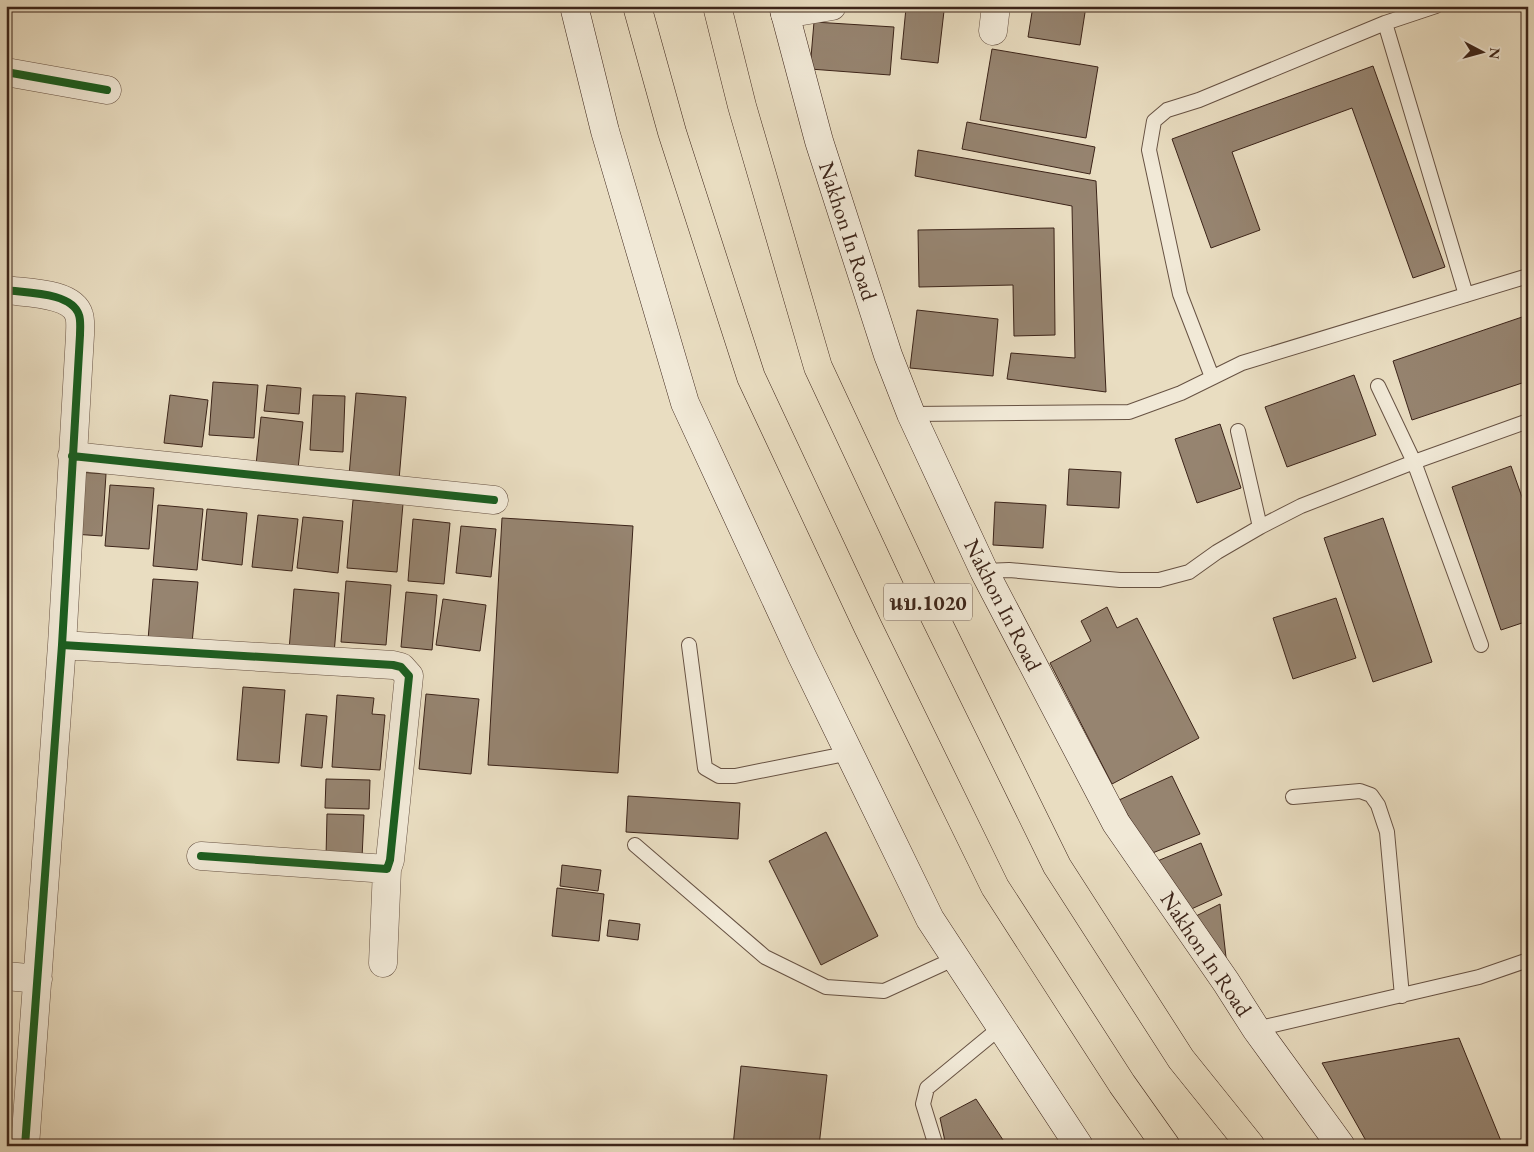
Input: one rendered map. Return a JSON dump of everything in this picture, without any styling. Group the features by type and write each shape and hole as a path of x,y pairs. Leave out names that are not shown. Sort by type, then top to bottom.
{"main road":[{"path":"574,6 605,131 685,402 798,647 930,919 1079,1146"},
{"name":"นบ.1020","path":"637,6 672,132 756,386 868,627 995,887 1122,1084 1166,1146"},
{"name":"นบ.1020","path":"717,6 742,106 818,366 932,611 1057,866 1181,1059 1251,1146"},
{"path":"784,10 832,6"},
{"name":"Nakhon In Road","path":"784,10 819,141 888,355 911,414 984,571 1116,823 1226,982 1256,1029 1341,1146"},
{"path":"6,72 107,90"},
{"path":"6,290 65,299 72,304 79,315 80,335 62,645 25,1146"},
{"path":"72,456 494,500"},
{"path":"62,645 393,664 401,667 409,676 390,860 387,869 383,963"},
{"path":"201,856 387,869"},
{"path":"6,976 38,979"}],"lane":[{"path":"1212,377 1180,294 1149,150 1154,121 1167,110 1199,100 1385,23 1436,6"},
{"path":"1385,23 1466,294"},
{"path":"911,414 1129,412 1181,393 1242,362 1528,276"},
{"path":"1378,386 1414,462 1481,645"},
{"path":"984,571 1009,570 1120,580 1159,580 1189,572 1217,552 1301,506 1414,462 1528,421"},
{"path":"1238,431 1260,527"},
{"path":"689,645 705,768 719,776 735,776 850,753"},
{"path":"1293,797 1360,791 1372,795 1378,805 1387,832 1402,996"},
{"path":"635,845 765,957 826,987 884,991 956,958"},
{"path":"1256,1029 1479,977 1528,960"},
{"path":"936,1146 923,1104 928,1088 1000,1027"}],"building":[{"path":"1033,6 1086,6 1080,45 1028,37"},
{"path":"906,8 944,11 938,63 901,59"},
{"path":"814,22 894,27 890,75 810,69"},
{"path":"992,49 1098,67 1086,138 980,120"},
{"path":"1373,66 1445,267 1413,278 1352,108 1232,152 1260,230 1211,248 1172,139"},
{"path":"967,122 1095,147 1090,174 962,149"},
{"path":"918,150 1096,181 1106,392 1007,379 1011,353 1075,358 1072,206 915,176"},
{"path":"1054,228 1055,335 1014,336 1013,285 919,287 918,230"},
{"path":"917,310 998,319 993,376 910,368"},
{"path":"1528,315 1528,381 1412,420 1393,361"},
{"path":"1354,375 1376,435 1287,467 1265,407"},
{"path":"213,382 258,385 254,438 209,435"},
{"path":"267,385 301,388 299,414 264,411"},
{"path":"356,393 406,397 399,480 349,476"},
{"path":"170,395 208,400 202,447 164,443"},
{"path":"313,395 345,396 343,452 310,450"},
{"path":"261,417 303,422 298,469 256,465"},
{"path":"1220,424 1241,488 1197,503 1175,439"},
{"path":"1511,466 1528,514 1528,621 1501,630 1452,487"},
{"path":"1069,469 1121,472 1119,508 1067,505"},
{"path":"78,472 106,474 102,536 73,534"},
{"path":"110,485 154,488 149,549 105,546"},
{"path":"353,500 403,504 397,572 347,568"},
{"path":"995,502 1046,505 1043,548 993,545"},
{"path":"158,505 203,509 197,570 153,566"},
{"path":"207,509 247,513 242,565 202,560"},
{"path":"258,515 298,519 292,571 252,567"},
{"path":"303,517 343,521 338,573 297,568"},
{"path":"502,518 633,526 618,773 488,765"},
{"path":"1383,518 1432,662 1373,682 1324,538"},
{"path":"413,519 450,523 444,584 408,581"},
{"path":"461,526 496,529 491,577 456,573"},
{"path":"153,579 198,582 192,643 148,640"},
{"path":"346,581 391,585 386,645 341,642"},
{"path":"294,589 339,593 334,654 289,650"},
{"path":"406,592 437,595 432,650 401,647"},
{"path":"1336,598 1356,658 1293,679 1273,618"},
{"path":"443,599 486,605 480,651 436,645"},
{"path":"1107,607 1117,628 1137,618 1199,738 1112,784 1050,663 1091,641 1081,621"},
{"path":"243,687 285,690 279,763 237,760"},
{"path":"426,694 479,699 471,774 419,769"},
{"path":"337,695 374,698 372,714 385,715 380,770 332,767"},
{"path":"306,714 327,716 322,768 301,766"},
{"path":"1172,776 1200,834 1150,854 1119,800"},
{"path":"326,779 370,780 369,809 325,808"},
{"path":"628,796 740,803 738,839 626,832"},
{"path":"327,814 364,815 362,858 326,857"},
{"path":"826,832 878,936 821,965 769,861"},
{"path":"1201,843 1222,895 1187,911 1155,862"},
{"path":"562,865 601,870 598,891 560,886"},
{"path":"557,888 604,894 599,941 552,936"},
{"path":"1220,904 1227,966 1194,917"},
{"path":"609,920 640,924 638,940 607,936"},
{"path":"1459,1038 1503,1146 1369,1146 1322,1063"},
{"path":"741,1066 827,1075 819,1146 733,1146"},
{"path":"976,1099 1007,1146 946,1146 940,1118"}],"cycle path":[{"path":"6,72 107,90"},
{"path":"6,290 36,293 58,298 75,307 80,322 62,645 25,1146"},
{"path":"72,456 494,500"},
{"path":"62,645 393,665 401,667 409,676 390,860 387,869 201,856"}]}
